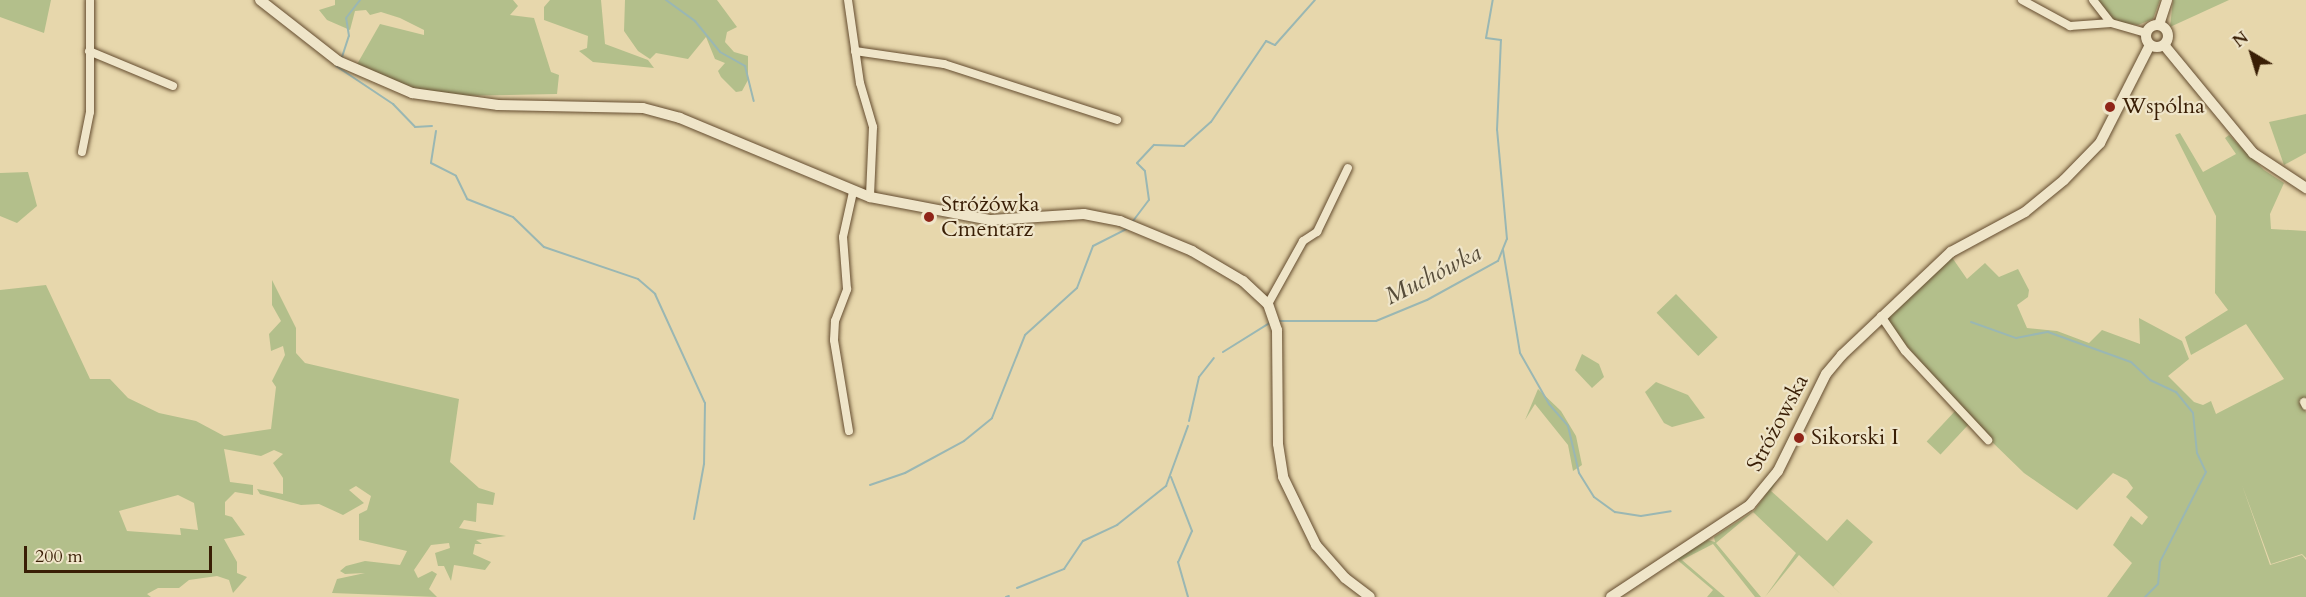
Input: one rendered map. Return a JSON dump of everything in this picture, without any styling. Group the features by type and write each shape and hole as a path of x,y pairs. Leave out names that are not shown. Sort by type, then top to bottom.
{"main road":[{"path":"260,0 338,61 386,86 472,104 621,106 664,112 853,192 870,197 982,219 1061,212 1130,225 1224,268 1268,303 1276,322 1283,477 1316,545 1345,578 1370,597"},
{"path":"2164,45 2150,45 2146,33 2159,26 2167,0"},
{"path":"2159,26 2167,32 2164,45"},
{"name":"Stróżowska","path":"1611,597 1723,527 1758,496 1788,454 1826,374 1881,316 1951,252 2036,206 2064,180 2104,136 2150,45"},
{"path":"2164,45 2253,153 2306,188"}],"street":[{"path":"82,152 90,112 90,0"},
{"path":"849,0 855,51 873,127 870,197"},
{"path":"2022,0 2070,26 2111,23 2146,33"},
{"path":"2093,0 2111,23"},
{"path":"89,51 173,86"},
{"path":"855,51 944,64 1117,120"},
{"path":"1268,303 1303,241 1317,232 1348,168"},
{"path":"849,432 835,321 846,289 843,237 853,192"},
{"path":"1881,316 1905,351 1988,440"}],"green space":[{"path":"0,0 51,0 44,33 0,17"},
{"path":"335,0 513,0 518,6 510,15 534,18 551,72 559,75 557,94 452,96 380,81 356,66 380,24 424,35 424,30 400,18 381,12 370,15 366,10 355,11 350,30 327,20 319,10 335,5"},
{"path":"550,0 601,0 605,44 648,60 654,68 593,62 579,51 587,48 588,36 544,20 544,7"},
{"path":"625,0 717,0 737,27 727,32 725,42 734,52 748,56 748,80 742,91 736,92 721,77 718,71 725,63 715,59 706,37 688,59 656,53 650,59 638,51 624,31"},
{"path":"2094,0 2160,0 2153,19 2138,25 2112,21"},
{"path":"2173,0 2229,0 2170,27"},
{"path":"2306,114 2306,153 2284,165 2269,122"},
{"path":"2180,133 2203,172 2236,154 2225,138 2229,135 2264,170 2284,183 2270,214 2271,229 2306,231 2306,402 2299,401 2306,412 2306,558 2302,554 2271,564 2242,485 2270,565 2302,555 2306,560 2306,597 2107,597 2132,563 2113,545 2131,516 2142,525 2148,517 2126,497 2133,488 2127,480 2113,473 2077,510 2024,473 1989,439 1884,320 1951,256 1967,279 1985,263 1999,277 2018,269 2029,290 2028,297 2017,305 2027,328 2057,331 2089,343 2102,330 2140,344 2139,318 2182,341 2189,359 2168,376 2194,402 2203,405 2211,401 2216,414 2284,379 2246,324 2191,355 2185,337 2228,310 2215,293 2216,216 2175,135"},
{"path":"28,172 37,206 17,223 0,216 0,173"},
{"path":"272,280 296,328 296,353 305,363 459,399 450,462 479,488 495,493 493,505 477,503 476,522 464,520 459,528 506,536 476,540 482,544 475,544 473,554 491,562 485,570 454,565 451,581 444,566 438,566 435,553 450,548 449,543 431,545 414,570 418,578 432,571 437,574 429,589 437,597 332,593 337,579 365,573 345,574 340,571 346,566 365,561 400,565 407,551 359,540 359,514 367,510 371,496 356,486 349,490 364,503 343,515 319,504 301,505 260,494 257,489 283,494 283,478 273,463 283,454 274,450 261,456 224,449 230,482 253,485 253,495 235,492 225,502 225,515 232,517 245,535 224,539 237,562 237,573 247,577 233,593 229,580 217,576 189,580 179,588 158,588 147,594 151,597 0,597 0,290 46,285 90,379 110,379 128,398 159,413 196,421 224,436 271,429 276,387 272,381 285,355 283,346 271,351 269,334 281,321 272,305","holes":["178,495 194,503 198,530 180,528 181,535 127,531 119,511"]},
{"path":"1676,294 1718,337 1698,356 1657,313"},
{"path":"1582,354 1599,364 1604,377 1592,388 1575,370"},
{"path":"1656,382 1688,395 1705,418 1672,427 1664,423 1645,392"},
{"path":"1538,389 1561,411 1576,436 1582,465 1573,471 1568,445 1535,404 1525,420"},
{"path":"1956,410 1970,423 1941,454 1927,441"},
{"path":"1779,476 1771,491 1827,541 1847,519 1873,542 1833,587 1799,555 1765,597 1796,553 1753,512 1716,543 1761,597 1755,597 1713,544 1682,560 1725,597 1707,597 1713,590 1675,558 1708,540 1715,542 1714,537 1754,511"}],"waterway":[{"path":"342,57 349,36 346,18 360,0"},
{"path":"666,0 695,21 720,52 745,66 754,101"},
{"path":"1133,221 1149,200 1145,171 1137,163 1154,145 1184,146 1211,122 1266,41 1275,45 1315,0"},
{"name":"Muchówka","path":"1277,321 1376,321 1427,300 1498,261 1507,239 1497,130 1501,40 1486,38 1493,0"},
{"path":"336,66 393,104 415,127 432,126"},
{"path":"436,131 431,163 456,176 467,199 513,217 544,247 638,279 655,294 705,403 704,464 694,519"},
{"path":"870,485 905,473 964,441 992,418 1025,335 1077,288 1093,246 1128,228"},
{"path":"1503,250 1520,353 1549,404 1568,426 1579,473 1594,497 1615,512 1641,516 1671,511"},
{"name":"Muchówka","path":"1223,352 1271,322"},
{"path":"1971,322 2016,338 2048,332 2131,362 2150,380 2176,392 2193,413 2197,453 2206,472 2160,562 2158,584 2145,597"},
{"name":"Muchówka","path":"1189,421 1199,377 1214,358"},
{"name":"Muchówka","path":"1017,588 1064,569 1083,541 1117,525 1166,486 1188,426"},
{"path":"1171,477 1192,531 1178,562 1188,597"}],"place":[{"name":"Wspólna","path":"2110,107"},
{"name":"Stróżówka Cmentarz","path":"929,217"},
{"name":"Sikorski I","path":"1799,438"}]}
